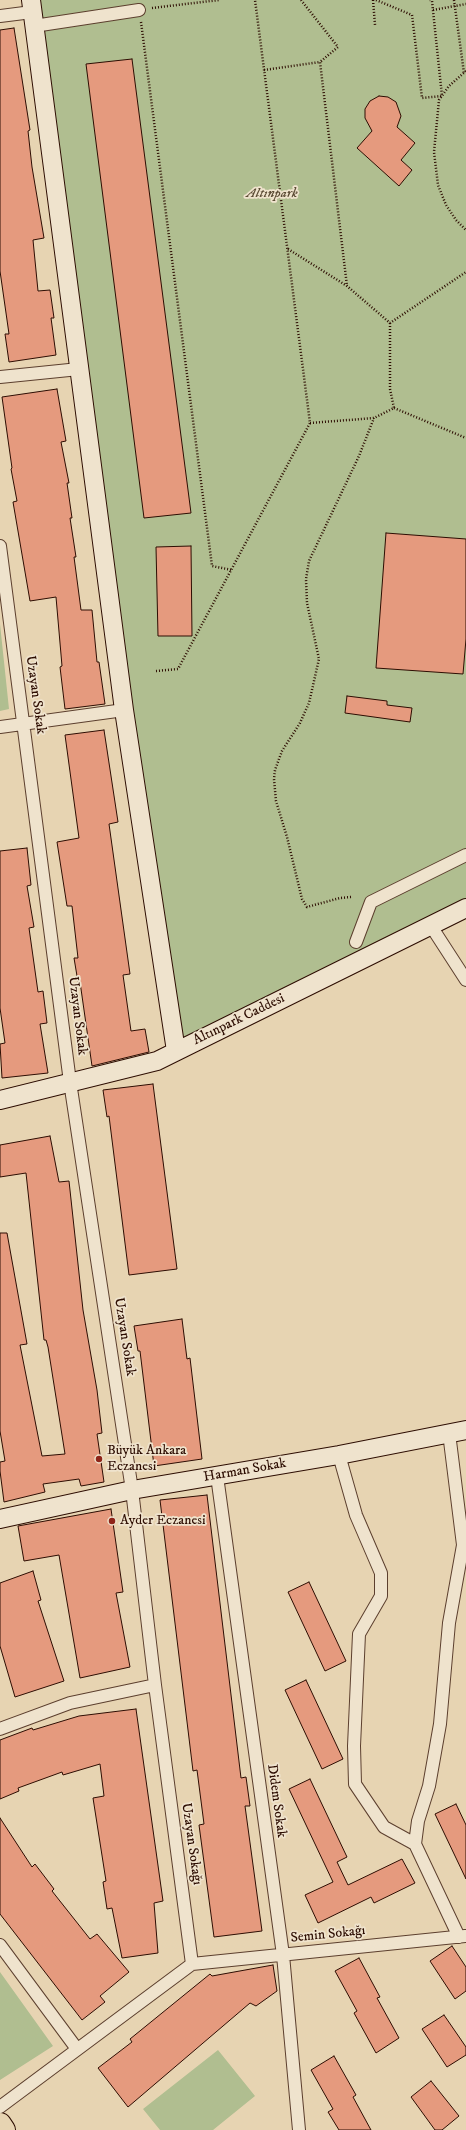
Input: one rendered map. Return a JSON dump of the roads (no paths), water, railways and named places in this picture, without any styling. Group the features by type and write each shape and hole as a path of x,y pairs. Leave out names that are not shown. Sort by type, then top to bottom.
{"highway":[{"path":"0,2124 4,2130"}],"street":[{"path":"0,16 32,12 139,10"},
{"path":"32,12 124,710 176,1051"},
{"path":"0,377 79,369"},
{"name":"Uzayan Sokak","path":"0,546 70,1082 132,1490"},
{"path":"0,728 124,710"},
{"path":"356,942 371,902 466,855"},
{"name":"Altınpark Caddesi","path":"0,1100 157,1061 466,908"},
{"path":"431,926 466,980"},
{"path":"458,1431 462,1545 449,1623 440,1724 429,1786 418,1821 415,1844 462,1937"},
{"name":"Harman Sokak","path":"0,1519 132,1490 339,1455 458,1431"},
{"path":"339,1455 356,1514 381,1573 381,1596 359,1634 355,1730 355,1784 384,1827 415,1844"},
{"name":"Didem Sokak","path":"217,1476 283,1955 299,2130"},
{"name":"Uzayan Sokağı","path":"132,1490 155,1686 192,1964"},
{"path":"1,1726 70,1702 155,1686"},
{"name":"Semin Sokağı","path":"192,1964 462,1937"},
{"path":"0,1945 77,2049"},
{"path":"0,2107 192,1964"}],"place":[{"name":"Büyük Ankara Eczanesi","path":"99,1459"},
{"name":"Ayder Eczanesi","path":"112,1521"}],"park label":[{"name":"Altınpark","path":"272,194"}]}
